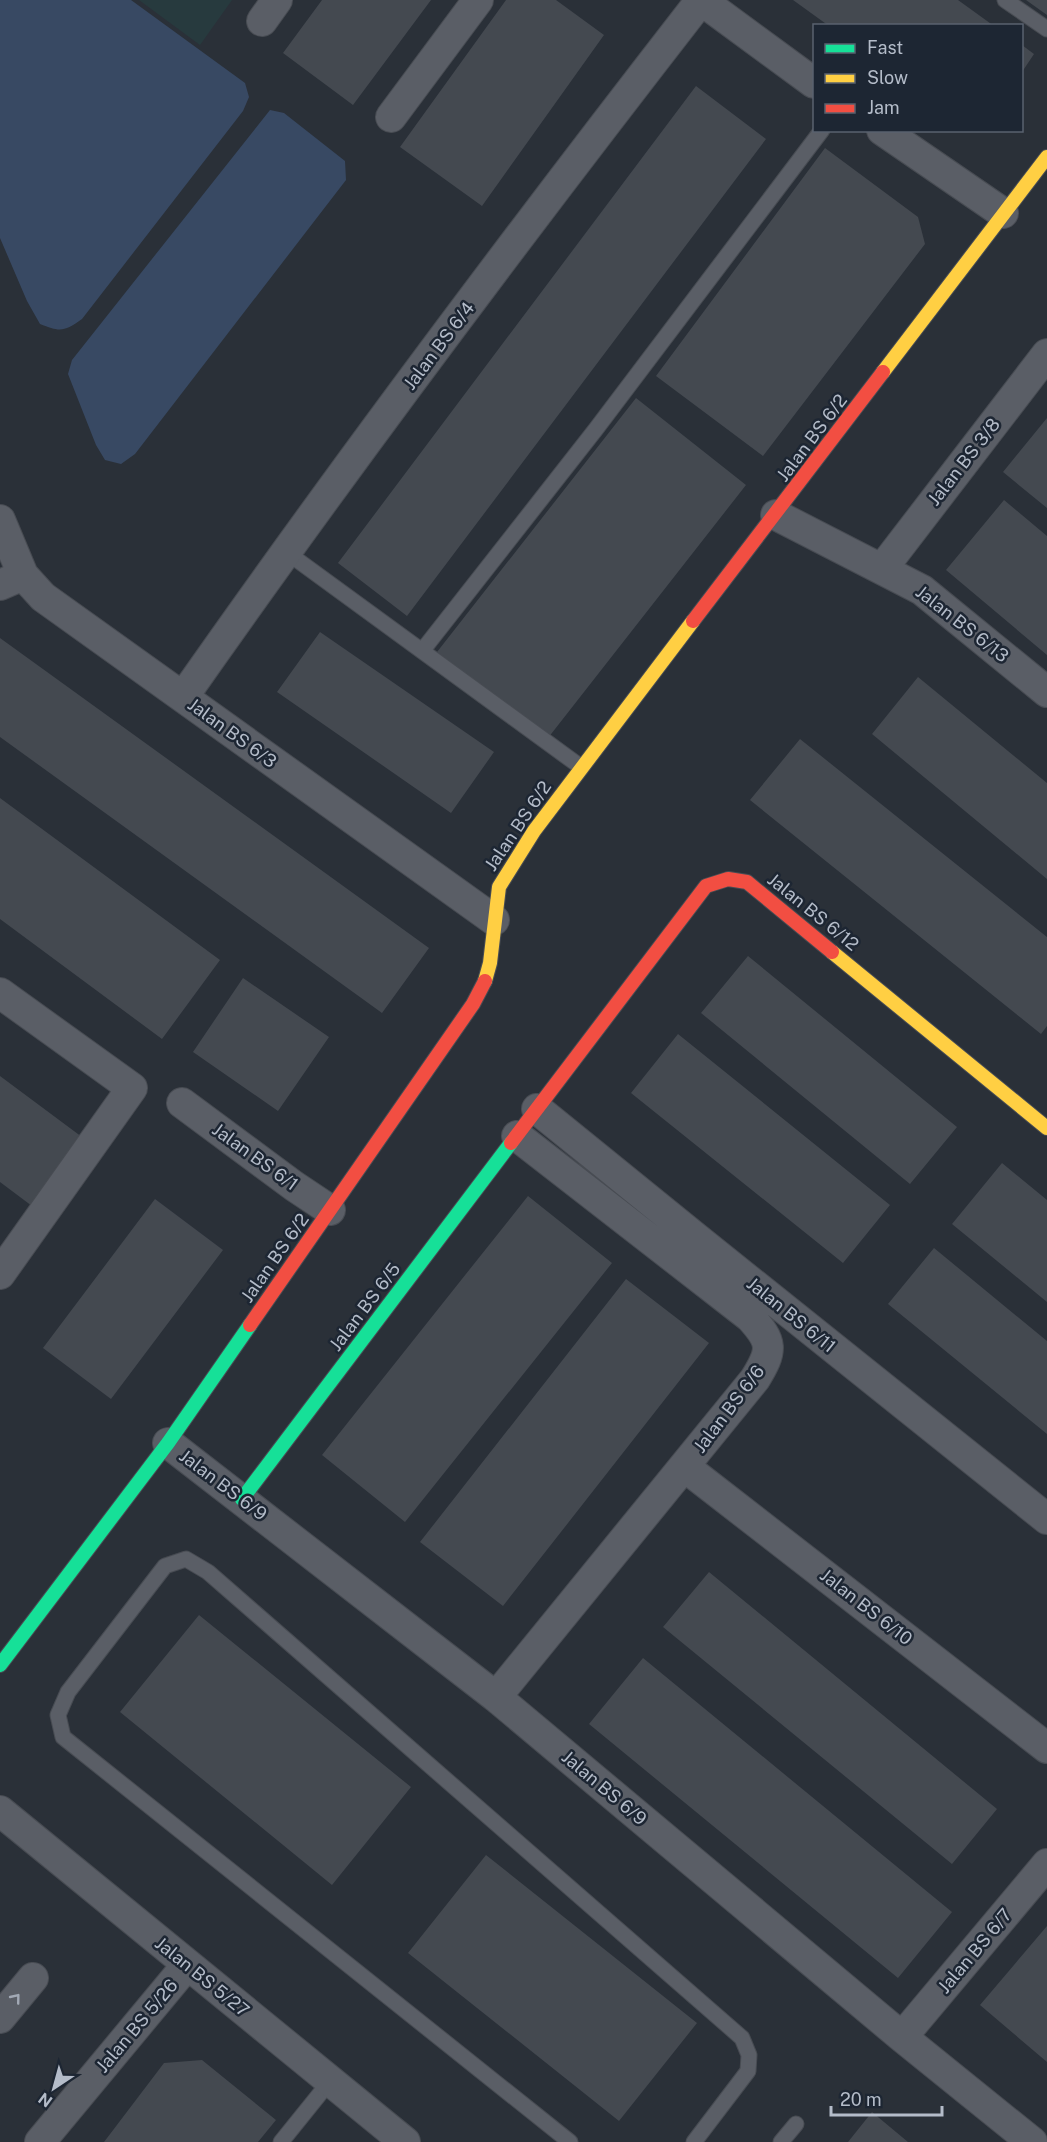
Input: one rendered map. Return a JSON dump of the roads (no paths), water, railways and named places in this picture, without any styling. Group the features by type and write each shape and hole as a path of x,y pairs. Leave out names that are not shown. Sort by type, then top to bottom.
{"street":[{"path":"391,117 478,0"},
{"path":"701,0 813,82"},
{"name":"Jalan BS 6/4","path":"183,697 285,551 585,150 701,0"},
{"path":"885,132 1003,213"},
{"name":"Jalan BS 6/2","path":"0,1665 168,1443 441,1051 485,983 490,963 500,886 534,831 1047,157"},
{"name":"Jalan BS 3/8","path":"882,569 1047,354"},
{"name":"Jalan BS 6/13","path":"776,515 922,590 1047,692"},
{"name":"Jalan BS 6/3","path":"0,520 11,580 43,597 494,920"},
{"name":"Jalan BS 6/12","path":"517,1136 706,886 728,879 747,882 1047,1128"},
{"path":"0,993 132,1088 0,1274"},
{"name":"Jalan BS 6/1","path":"182,1103 330,1210"},
{"name":"Jalan BS 6/11","path":"537,1109 1047,1519"},
{"name":"Jalan BS 6/6","path":"496,1697 755,1379 764,1364 769,1349 764,1332 750,1317 517,1136"},
{"name":"Jalan BS 6/5","path":"242,1499 517,1136"},
{"name":"Jalan BS 6/9","path":"168,1443 496,1697 902,2037 1032,2142"},
{"name":"Jalan BS 6/10","path":"685,1467 1047,1748"},
{"name":"Jalan BS 5/27","path":"0,1811 405,2142"},
{"name":"Jalan BS 6/7","path":"902,2037 1047,1864"},
{"name":"Jalan BS 5/26","path":"40,2142 188,1965"},
{"path":"0,2018 33,1978"}],"lane":[{"path":"1005,0 1047,29"},
{"path":"422,651 610,411 820,132"},
{"path":"285,551 581,767"},
{"path":"570,2142 63,1737 58,1715 68,1692 165,1566 186,1559 208,1572 742,2038 749,2055 748,2071 694,2142"},
{"path":"281,2142 331,2080"},
{"path":"781,2142 796,2124"}],"water":[{"path":"0,0 131,0 245,83 249,97 243,111 82,319 62,329 40,324 27,301 0,238"},
{"path":"270,110 284,113 345,161 346,180 135,454 121,464 105,460 96,445 68,374 72,360"}]}
